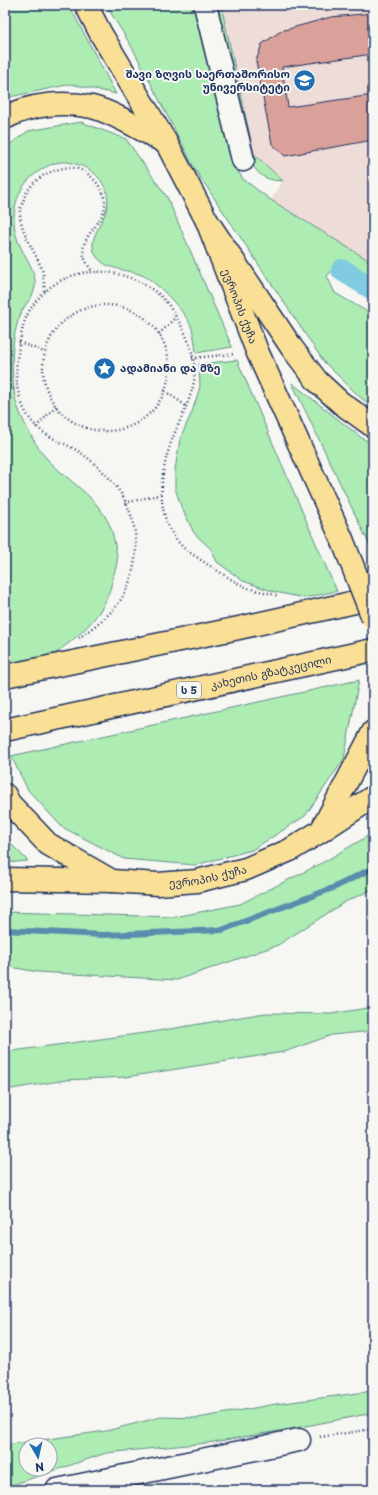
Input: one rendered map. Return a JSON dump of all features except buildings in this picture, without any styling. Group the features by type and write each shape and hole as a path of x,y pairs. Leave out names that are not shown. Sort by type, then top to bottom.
{"main road":[{"name":"ევროპის ქუჩა","path":"86,5 101,34 167,144 207,221 257,351 342,540 373,618"},
{"path":"5,118 16,112 54,104 93,107 128,122 167,144"},
{"path":"207,221 292,348 317,381 341,403 373,426"},
{"path":"5,676 239,628 373,598"},
{"name":"კახეთის გზატკეცილი","path":"5,730 373,650"},
{"path":"321,831 373,732"},
{"name":"ევროპის ქუჩა","path":"7,799 48,844 112,881 158,884 197,881 246,869 290,850 373,797"},
{"path":"5,879 112,881"}],"street":[{"path":"205,5 243,160"},
{"path":"58,1490 299,1440"}],"path":[{"path":"45,291 43,273 29,243 20,210 28,189 43,175 59,169 75,168 91,176 100,188 105,203 100,217 85,240 85,262 92,271"},
{"path":"73,642 117,605 132,574 136,556 134,532 129,509 119,491 85,455 63,442 48,436 36,427 23,408 17,388 15,366 19,342 29,310 45,291 66,278 92,271 110,271 132,277 160,295 176,317 189,340 194,380 186,406 164,464 162,482 163,512 169,529 184,548 246,587 284,598"},
{"path":"109,305 128,309 145,319 159,334 167,352 169,371 165,391 154,408 139,421 121,429 99,431 78,425 60,412 48,394 42,374 44,352 53,332 69,316 89,307 109,305"},
{"path":"159,334 176,317"},
{"path":"19,342 44,352"},
{"path":"192,358 257,351"},
{"path":"5,391 17,388"},
{"path":"165,391 186,406"},
{"path":"36,427 56,406"},
{"path":"126,503 162,494"},
{"path":"299,1440 373,1429"}],"shaded area":[{"name":"შავი ზღვის საერთაშორისო უნივერსიტეტი","path":"221,5 373,5 373,263 271,200 283,181 254,154"}],"green space":[{"path":"5,5 69,5 116,94 71,84 5,98"},
{"path":"106,5 193,5 232,162 243,179 271,200 373,263 373,282 340,262 327,276 335,293 373,315 373,406 361,398 324,362 196,171 133,49"},
{"path":"213,5 221,5 254,154 283,181 264,177 253,166 248,153"},
{"path":"81,122 126,139 167,197 232,347 196,353 194,336 188,320 163,291 144,276 111,267 99,260 95,254 93,246 94,238 105,214 107,196 101,180 93,172 78,165 67,162 59,162 41,170 30,178 19,194 14,213 15,232 30,264 35,281 32,296 22,311 18,321 13,343 12,365 15,397 24,422 44,455 99,507 106,518 112,530 117,565 110,591 102,608 84,630 54,654 5,665 5,148 28,131"},
{"path":"237,360 337,591 304,598 275,592 243,581 217,562 211,549 194,533 181,506 175,488 175,470 180,439 192,412 200,387 199,364"},
{"path":"292,383 362,438 373,444 373,552"},
{"path":"359,680 344,759 305,816 252,850 195,865 124,859 62,827 28,790 11,756"},
{"path":"373,833 373,889 345,902 278,945 177,980 38,972 5,966 5,912 175,917 240,904 322,863"},
{"path":"5,838 28,861 5,863"},
{"path":"373,1007 373,1031 332,1035 284,1052 126,1077 66,1080 5,1090 5,1052 152,1032 265,1013 331,1014"},
{"path":"373,1391 373,1413 207,1443 106,1453 58,1469 58,1438 106,1431 161,1417 198,1418 276,1404"},
{"path":"18,1443 18,1477 36,1477 5,1486 5,1445"}],"waterway":[{"path":"342,270 373,289"},
{"path":"5,930 103,935 222,930 333,888 373,868"}],"place":[{"name":"შავი ზღვის საერთაშორისო უნივერსიტეტი","path":"305,80"},
{"name":"ადამიანი და მზე","path":"105,368"}]}
